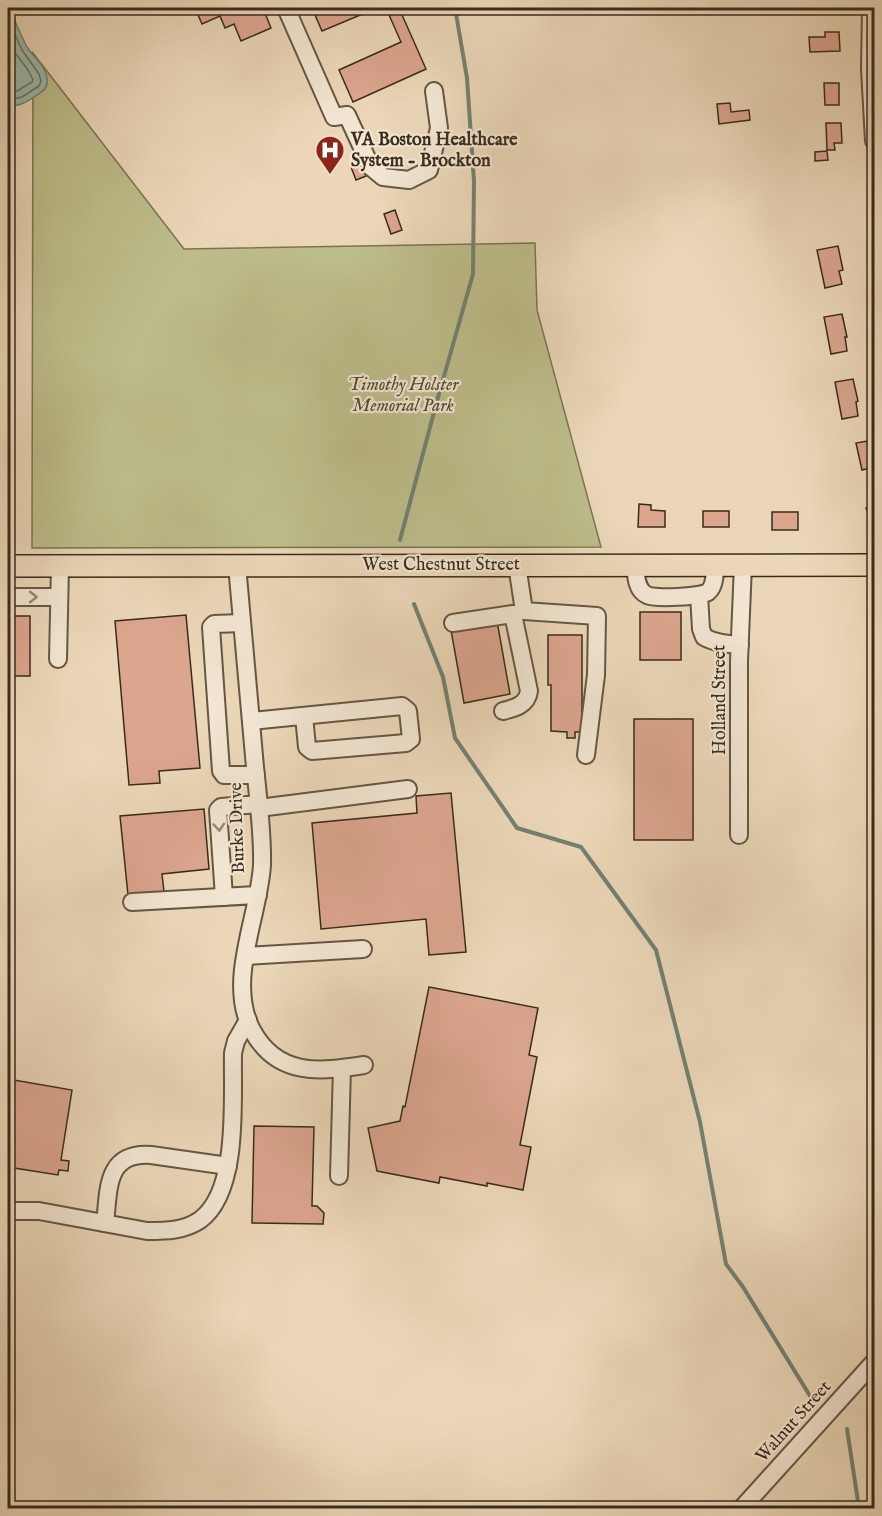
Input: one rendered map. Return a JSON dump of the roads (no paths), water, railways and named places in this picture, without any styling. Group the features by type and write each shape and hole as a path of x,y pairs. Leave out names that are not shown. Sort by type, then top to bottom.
{"main road":[{"name":"West Chestnut Street","path":"8,566 874,565"}],"street":[{"path":"286,8 334,117 347,115 371,167 383,177 409,180 429,170 439,128 434,91"},
{"path":"871,8 870,69 874,141"},
{"path":"503,711 523,704 528,698 529,691 519,612 517,565"},
{"path":"635,565 638,584 647,595 676,597 699,595 708,591 713,585 716,565"},
{"name":"Holland Street","path":"739,835 742,565"},
{"path":"58,658 60,566"},
{"name":"Burke Drive","path":"237,566 259,806 262,867 242,986 248,1020 257,1038 268,1051 288,1064 314,1070 364,1065"},
{"path":"699,595 701,629 704,637 724,644 740,645"},
{"path":"8,597 59,597"},
{"path":"453,623 519,612 597,616 596,675 586,755"},
{"path":"242,623 214,624 211,627 221,771 224,775 256,775"},
{"path":"251,721 402,706 408,711 411,739 406,743 312,751 307,747 304,716"},
{"path":"224,897 218,810 221,807 259,806 408,789"},
{"path":"132,902 258,895"},
{"path":"246,956 363,949"},
{"path":"8,1211 39,1211 147,1231 177,1230 201,1219 217,1200 228,1166 233,1053 236,1041 248,1020"},
{"path":"339,1176 342,1068"},
{"path":"105,1223 110,1180 114,1171 124,1160 132,1156 151,1155 228,1166"},
{"name":"Walnut Street","path":"742,1509 874,1362"}],"water":[{"path":"8,8 27,47 43,68 47,78 44,90 28,101 15,105 8,105"}],"waterway":[{"path":"400,540 473,274 474,181 467,78 455,8"},
{"path":"414,604 443,677 455,738 517,828 581,847 656,950 700,1122 726,1264 743,1287 815,1404"},
{"path":"847,1429 859,1508"}],"place":[{"name":"VA Boston Healthcare System - Brockton","path":"330,176"}],"park label":[{"name":"Timothy Holster Memorial Park","path":"403,395"}]}
